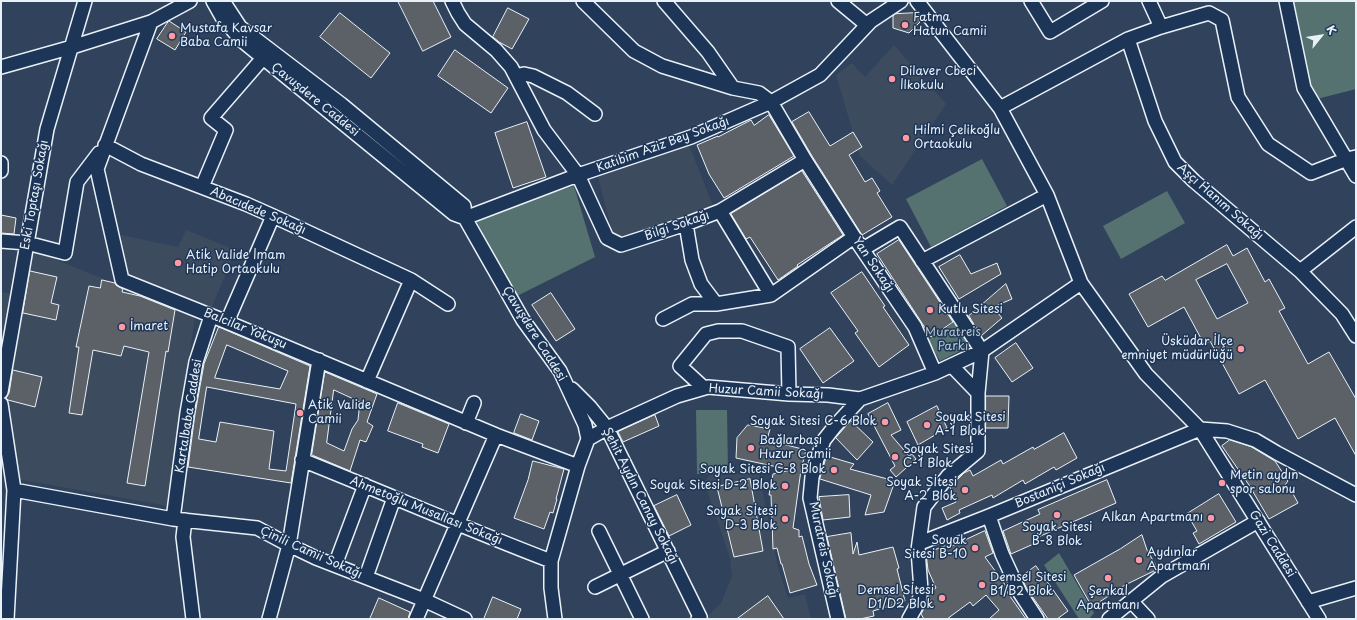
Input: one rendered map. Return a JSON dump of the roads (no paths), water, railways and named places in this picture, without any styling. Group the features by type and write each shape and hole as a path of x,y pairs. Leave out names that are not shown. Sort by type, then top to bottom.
{"street":[{"name":"Eski Toptaşı Sokağı","path":"1,389 47,129 85,1"},
{"path":"1,67 72,47 151,22 190,1"},
{"name":"Çavuşdere Caddesi","path":"213,1 222,17 240,39 454,214 465,218"},
{"name":"Çavuşdere Caddesi","path":"223,1 240,27 349,111 464,206 465,218 523,320 560,371 585,425 588,439"},
{"name":"Bilgi Sokağı","path":"452,1 465,24 504,58 516,76 544,130 578,175 607,238 620,245 686,224 720,211 771,295"},
{"path":"583,1 634,51 662,66 733,88 759,92 771,102"},
{"path":"664,1 708,52 733,88"},
{"path":"838,1 867,25"},
{"name":"Katibim Aziz Bey Sokağı","path":"465,218 578,175 691,137 771,102 820,75 871,21 901,1"},
{"name":"Gazi Caddesi","path":"917,1 1000,108 1047,195 1081,283 1146,374 1200,429 1317,618"},
{"path":"1031,1 1050,32 1102,1"},
{"path":"1149,1 1161,27"},
{"path":"1286,1 1304,88 1351,158 1356,176"},
{"path":"1000,108 1128,40 1161,27 1209,13 1222,20 1238,97 1268,144 1311,173 1351,158"},
{"path":"1,241 27,243 65,254 77,182 105,145 151,22"},
{"name":"Aşçı Hanım Sokağı","path":"1128,40 1155,121 1175,162 1194,181 1300,271 1342,314 1356,336"},
{"path":"202,187 226,130 211,118 263,58"},
{"path":"516,76 524,74 533,76 567,93 595,114"},
{"name":"Yan Sokağı","path":"771,102 805,160 854,237 915,328 935,372"},
{"path":"340,121 349,111"},
{"name":"Abacıdede Sokağı","path":"105,145 141,164 246,204 273,216 411,280 448,304"},
{"name":"Balcilar Yokuşu","path":"105,145 97,169 122,280 319,360 466,423 578,466"},
{"path":"720,211 805,160"},
{"path":"1,163 1,171"},
{"path":"922,261 1047,195"},
{"path":"227,322 273,216"},
{"path":"686,224 692,260 701,284 716,304"},
{"path":"863,249 900,227 982,351 978,393 978,451 948,476 924,507 918,550 921,590 919,601 909,619"},
{"path":"1300,271 1356,228"},
{"path":"663,318 692,304 716,304 771,295 854,237"},
{"path":"367,381 411,280"},
{"path":"860,399 952,366 982,351 1081,283"},
{"name":"Kartalbaba Caddesi","path":"193,619 183,537 179,520 187,413 196,362 211,316"},
{"path":"704,388 680,366 706,334 718,331 742,331 788,346 789,394"},
{"path":"269,619 289,545 319,360"},
{"path":"952,366 978,393"},
{"name":"Şehit Aydın Canay Sokağı","path":"566,383 590,407 607,428 668,551 699,618"},
{"name":"Huzur Camii Sokağı","path":"588,439 607,428 677,396 708,387 789,394 828,395 860,399"},
{"name":"Muratreis Sokağı","path":"838,619 810,498 812,477 824,440 860,399"},
{"path":"466,423 474,403"},
{"path":"1,404 6,468 14,490 7,619"},
{"path":"1200,429 1227,431 1255,440 1356,495"},
{"name":"Bostaniçi Sokağı","path":"920,543 1200,429"},
{"path":"416,619 496,435"},
{"path":"555,619 551,588 551,561 578,466 588,439"},
{"name":"Ahmetoğlu Musallası Sokağı","path":"302,460 365,485 457,525 551,561"},
{"path":"335,565 365,485"},
{"name":"Çinili Camii Sokağı","path":"14,490 179,520 257,528 289,545 424,600 466,619"},
{"path":"366,577 394,498"},
{"path":"989,516 1002,554 1020,593 1037,619"},
{"path":"1109,619 1162,576 1258,521"},
{"path":"599,531 642,619"},
{"path":"595,588 668,551"},
{"path":"1308,602 1356,588"},
{"path":"1131,601 1148,619"}],"place":[{"name":"Fatma Hatun Camii","path":"905,25"},
{"name":"Mustafa Kavsar Baba Camii","path":"172,36"},
{"name":"Dilaver Cbeci İlkokulu","path":"892,79"},
{"name":"Hilmi Çelikoğlu Ortaokulu","path":"906,138"},
{"name":"Atik Valide İmam Hatip Ortaokulu","path":"178,263"},
{"name":"Kutlu Sitesi","path":"930,310"},
{"name":"İmaret","path":"122,327"},
{"name":"Üsküdar İlçe emniyet müdürlüğü","path":"1241,349"},
{"name":"Atik Valide Camii","path":"300,413"},
{"name":"Soyak Sitesi C-6 Blok","path":"885,422"},
{"name":"Soyak Sitesi A-1 Blok","path":"927,425"},
{"name":"Bağlarbaşı Huzur Camii","path":"751,448"},
{"name":"Soyak Sitesi C-1 Blok","path":"895,457"},
{"name":"Soyak Sitesi C-8 Blok","path":"834,470"},
{"name":"Metin aydın spor salonu","path":"1222,483"},
{"name":"Soyak Sitesi D-2 Blok","path":"785,486"},
{"name":"Soyak Sİtesi A-2 Blok","path":"965,490"},
{"name":"Soyak Sitesi B-8 Blok","path":"1057,515"},
{"name":"Alkan Apartmanı","path":"1211,518"},
{"name":"Soyak Sİtesi D-3 Blok","path":"785,519"},
{"name":"Soyak Sitesi B-10","path":"975,548"},
{"name":"Aydınlar Apartmanı","path":"1139,560"},
{"name":"Şenkal Apartmanı","path":"1108,578"},
{"name":"Demsel Sitesi B1/B2 Blok","path":"982,585"},
{"name":"Demsel Sİtesi D1/D2 Blok","path":"942,598"}],"park label":[{"name":"Muratreis Parkı","path":"953,340"}]}
